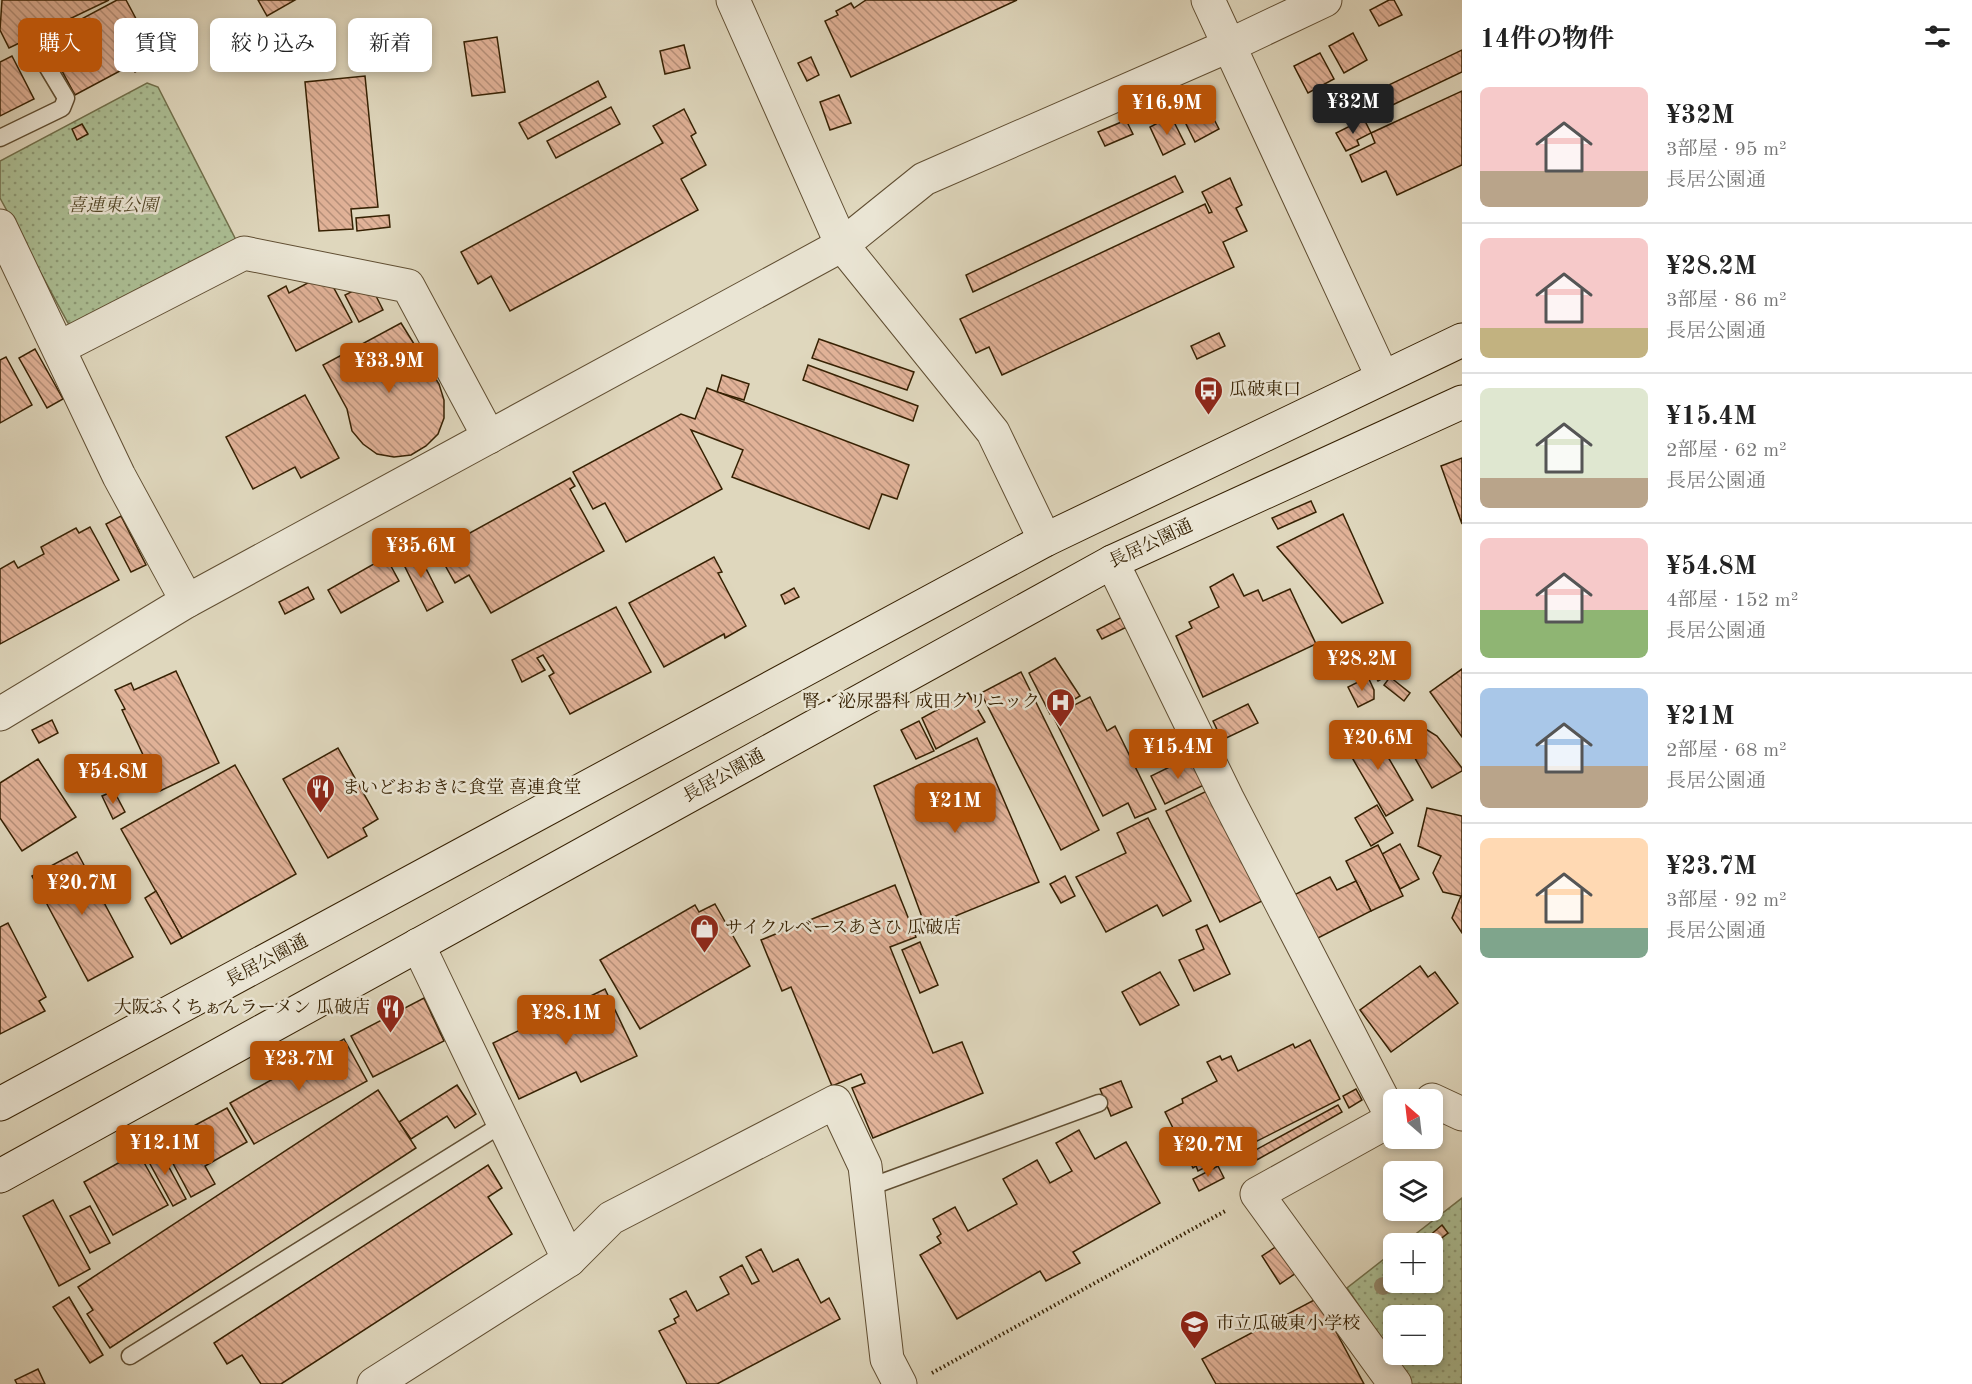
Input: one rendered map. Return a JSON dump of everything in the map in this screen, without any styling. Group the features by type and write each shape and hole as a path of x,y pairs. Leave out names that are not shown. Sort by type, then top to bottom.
{"street":[{"path":"733,0 842,245 993,432 1045,540"},
{"path":"1209,0 1228,46 1382,376"},
{"path":"0,714 187,601 842,245 924,179 1228,46 1324,0"},
{"path":"0,226 119,476 187,601"},
{"path":"59,348 244,253 408,286 489,437"},
{"name":"長居公園通","path":"0,1104 1045,540 1382,376 1462,340"},
{"name":"長居公園通","path":"0,1176 1112,562 1462,402"},
{"path":"1112,562 1227,798 1383,1099"},
{"path":"418,945 569,1260"},
{"path":"374,1384 569,1260 610,1218 835,1102 865,1166 888,1359 911,1381"},
{"path":"1443,1105 1462,1114"},
{"path":"1383,1124 1257,1194 1395,1384"}],"lane":[{"path":"0,138 62,108 66,98 50,72"},
{"path":"867,1188 1099,1102"},
{"path":"130,1356 504,1123"}],"path":[{"path":"911,1381 1257,1194"}],"green space":[{"name":"喜連東公園","path":"147,83 158,87 238,244 80,326 68,323 0,198 0,161"},
{"path":"1462,1198 1462,1384 1412,1384 1399,1365 1443,1365 1443,1305 1383,1305 1383,1341 1347,1288 1383,1260 1383,1293 1443,1293 1443,1233 1417,1233 1432,1221 1443,1221 1443,1213"}],"building":[{"path":"2,0 109,0 72,18 18,18 18,44 9,48 0,30"},
{"path":"117,0 126,0 136,18 114,18 114,72 118,72 75,95 63,72 102,72 102,18 83,18"},
{"path":"258,0 295,0 267,16"},
{"path":"866,0 1017,0 851,77 825,21 838,15 836,11 851,3 854,8"},
{"path":"1389,0 1394,0 1402,15 1379,26 1370,10"},
{"path":"1353,33 1367,60 1344,73 1329,46"},
{"path":"497,37 505,92 472,96 464,42"},
{"path":"684,45 690,68 665,74 660,51"},
{"path":"1462,50 1462,72 1382,110 1374,92"},
{"path":"1320,53 1334,79 1308,93 1294,66"},
{"path":"12,56 18,72 20,72 34,99 0,116 0,62"},
{"path":"811,57 819,75 807,81 798,63"},
{"path":"365,76 378,207 351,209 353,229 319,231 305,82"},
{"path":"598,81 606,97 528,139 519,123"},
{"path":"1462,91 1462,165 1397,195 1386,171 1362,182 1350,155 1375,143 1371,133"},
{"path":"839,95 851,123 830,130 820,102"},
{"path":"1206,104 1219,129 1195,142 1182,116"},
{"path":"611,107 620,124 556,158 547,141"},
{"path":"684,109 696,133 691,136 706,165 681,179 698,210 510,311 491,276 478,284 461,252 663,143 653,126"},
{"path":"1171,116 1185,144 1163,155 1150,127"},
{"path":"1364,119 1371,133 1357,140 1359,145 1346,151 1336,133"},
{"path":"1126,120 1133,134 1105,146 1098,132"},
{"path":"82,124 88,134 77,140 72,129"},
{"path":"1175,176 1183,192 973,292 966,275"},
{"path":"1230,178 1242,205 1236,208 1247,231 1223,242 1234,267 1002,375 989,347 976,353 960,319 1205,204 1209,213 1212,212 1202,192"},
{"path":"389,215 390,227 357,231 356,218"},
{"path":"319,277 329,279 352,322 296,351 268,296 286,286 289,293"},
{"path":"359,288 375,294 383,310 359,322 345,295"},
{"path":"401,323 439,384 444,400 444,418 438,434 426,446 411,455 394,457 377,454 363,444 352,431 347,409 323,365"},
{"path":"1219,333 1225,346 1197,359 1191,346"},
{"path":"819,339 914,372 907,390 812,358"},
{"path":"35,349 63,399 47,408 19,358"},
{"path":"6,357 32,405 0,423 0,360"},
{"path":"808,365 918,406 913,421 803,380"},
{"path":"722,375 749,384 744,400 717,392"},
{"path":"707,388 909,465 897,499 882,494 869,529 732,477 743,450 691,430 722,489 626,542 605,503 593,509 573,472 681,414 695,419"},
{"path":"305,395 339,458 301,478 295,467 253,489 226,437"},
{"path":"1462,458 1462,524 1441,466"},
{"path":"570,478 575,486 570,489 604,551 491,613 469,575 455,583 437,551"},
{"path":"1311,501 1316,512 1278,529 1272,518"},
{"path":"1343,514 1383,603 1342,623 1277,547"},
{"path":"121,516 146,565 131,572 106,524"},
{"path":"90,527 119,580 0,644 0,569 14,561 18,568 44,554 41,547 76,528 79,533"},
{"path":"415,547 443,602 427,611 399,555"},
{"path":"386,557 399,581 341,613 328,590"},
{"path":"714,557 722,572 718,573 746,626 725,638 724,634 664,667 629,603"},
{"path":"1233,574 1244,596 1258,590 1263,601 1290,589 1316,644 1203,697 1176,636 1192,628 1189,622 1219,607 1210,587"},
{"path":"308,587 314,599 285,614 279,602"},
{"path":"794,588 799,597 785,604 781,595"},
{"path":"616,607 651,672 570,714 549,676 554,673 543,655 537,658 545,670 522,682 512,660"},
{"path":"1124,616 1129,626 1102,639 1097,630"},
{"path":"1373,652 1387,676 1378,681 1364,657"},
{"path":"1055,658 1080,696 1050,714 1029,673"},
{"path":"1462,669 1462,737 1430,692"},
{"path":"176,671 219,763 160,791 115,690 131,683 134,690"},
{"path":"1021,672 1099,830 1061,850 981,693"},
{"path":"1368,677 1374,690 1374,699 1358,707 1348,687"},
{"path":"1390,677 1410,693 1404,701 1384,685"},
{"path":"968,693 985,722 936,749 922,718"},
{"path":"1090,697 1107,731 1115,726 1156,809 1135,818 1128,803 1103,816 1053,716"},
{"path":"1248,704 1258,723 1222,740 1213,721"},
{"path":"52,720 58,733 39,743 32,730"},
{"path":"919,721 934,751 916,759 901,730"},
{"path":"1370,726 1413,800 1386,816 1343,742"},
{"path":"1424,728 1437,736 1462,768 1462,771 1432,788 1404,739"},
{"path":"977,738 1039,882 926,928 874,786"},
{"path":"338,748 378,819 363,828 367,836 328,858 283,779"},
{"path":"1192,756 1206,784 1165,804 1151,776"},
{"path":"38,759 76,817 22,851 0,818 0,783"},
{"path":"235,765 296,874 182,938 121,829"},
{"path":"1211,789 1266,899 1220,922 1166,811"},
{"path":"114,791 125,812 113,819 102,796"},
{"path":"1377,805 1393,833 1371,846 1355,818"},
{"path":"1427,808 1462,816 1462,933 1452,918 1461,896 1443,892 1433,873 1441,856 1418,846"},
{"path":"1148,818 1191,901 1163,916 1157,905 1106,932 1076,877 1126,853 1117,833"},
{"path":"1400,844 1419,879 1400,889 1382,854"},
{"path":"1378,845 1403,896 1371,911 1346,861"},
{"path":"77,852 133,957 88,981 32,876"},
{"path":"1065,876 1075,896 1061,903 1050,884"},
{"path":"1330,877 1337,890 1356,881 1371,911 1316,939 1294,895"},
{"path":"895,885 916,937 890,947 933,1053 962,1042 983,1093 873,1138 852,1088 865,1083 861,1074 832,1086 791,987 782,991 761,940"},
{"path":"156,891 182,938 171,944 145,898"},
{"path":"715,904 750,966 640,1029 600,960 695,905 699,912"},
{"path":"8,923 46,997 39,1001 45,1011 0,1034 0,927"},
{"path":"1207,925 1230,974 1194,991 1179,960 1204,949 1196,930"},
{"path":"920,942 938,985 920,993 902,950"},
{"path":"1420,966 1428,977 1435,972 1458,1003 1391,1052 1360,1010"},
{"path":"1160,972 1179,1005 1140,1025 1122,992"},
{"path":"605,989 637,1056 581,1082 576,1072 519,1099 493,1043"},
{"path":"424,998 444,1041 373,1077 351,1036"},
{"path":"344,1039 367,1081 254,1144 230,1103"},
{"path":"1310,1040 1340,1099 1198,1171 1196,1166 1193,1168 1165,1112 1183,1103 1182,1099 1217,1081 1207,1062 1220,1056 1222,1060 1231,1056 1238,1071 1293,1044 1295,1048"},
{"path":"1121,1081 1132,1107 1111,1116 1100,1089"},
{"path":"457,1085 476,1114 455,1128 447,1116 411,1139 399,1122"},
{"path":"1356,1089 1362,1100 1349,1108 1343,1096"},
{"path":"378,1090 416,1148 110,1348 87,1314 93,1310 78,1287"},
{"path":"1338,1105 1342,1112 1255,1161 1250,1153"},
{"path":"227,1108 247,1142 205,1166 215,1184 191,1197 162,1143"},
{"path":"1079,1130 1095,1159 1126,1142 1160,1203 1073,1252 1080,1263 1046,1281 1040,1271 957,1319 920,1255 941,1243 937,1237 941,1234 933,1219 955,1207 968,1231 1017,1204 1003,1179 1037,1160 1050,1183 1072,1171 1056,1143"},
{"path":"157,1145 186,1199 173,1206 144,1153"},
{"path":"138,1152 168,1205 113,1235 84,1182"},
{"path":"488,1165 502,1188 488,1197 512,1234 281,1384 261,1384 242,1355 227,1364 214,1343"},
{"path":"1218,1166 1224,1178 1199,1191 1193,1179"},
{"path":"53,1200 90,1269 59,1286 23,1216"},
{"path":"90,1206 110,1243 90,1253 70,1216"},
{"path":"1442,1225 1448,1233 1443,1237 1443,1233 1433,1233"},
{"path":"1277,1246 1296,1273 1280,1284 1262,1256"},
{"path":"761,1249 773,1272 798,1259 821,1303 829,1298 840,1319 717,1384 687,1384 659,1331 676,1323 674,1319 679,1316 670,1299 686,1291 697,1311 729,1294 720,1277 742,1265 752,1284 759,1281 746,1257"},
{"path":"69,1297 103,1355 90,1363 53,1307"},
{"path":"1318,1298 1364,1384 1216,1384 1202,1359"},
{"path":"38,1369 45,1384 17,1384 15,1380"}],"place":[{"name":"瓜破東口","path":"1208,416"},
{"name":"腎・泌尿器科 成田クリニック","path":"1061,728"},
{"name":"まいどおおきに食堂 喜連食堂","path":"321,814"},
{"name":"サイクルベースあさひ 瓜破店","path":"704,954"},
{"name":"大阪ふくちぁんラーメン 瓜破店","path":"391,1034"},
{"name":"市立瓜破東小学校","path":"1195,1350"}]}
